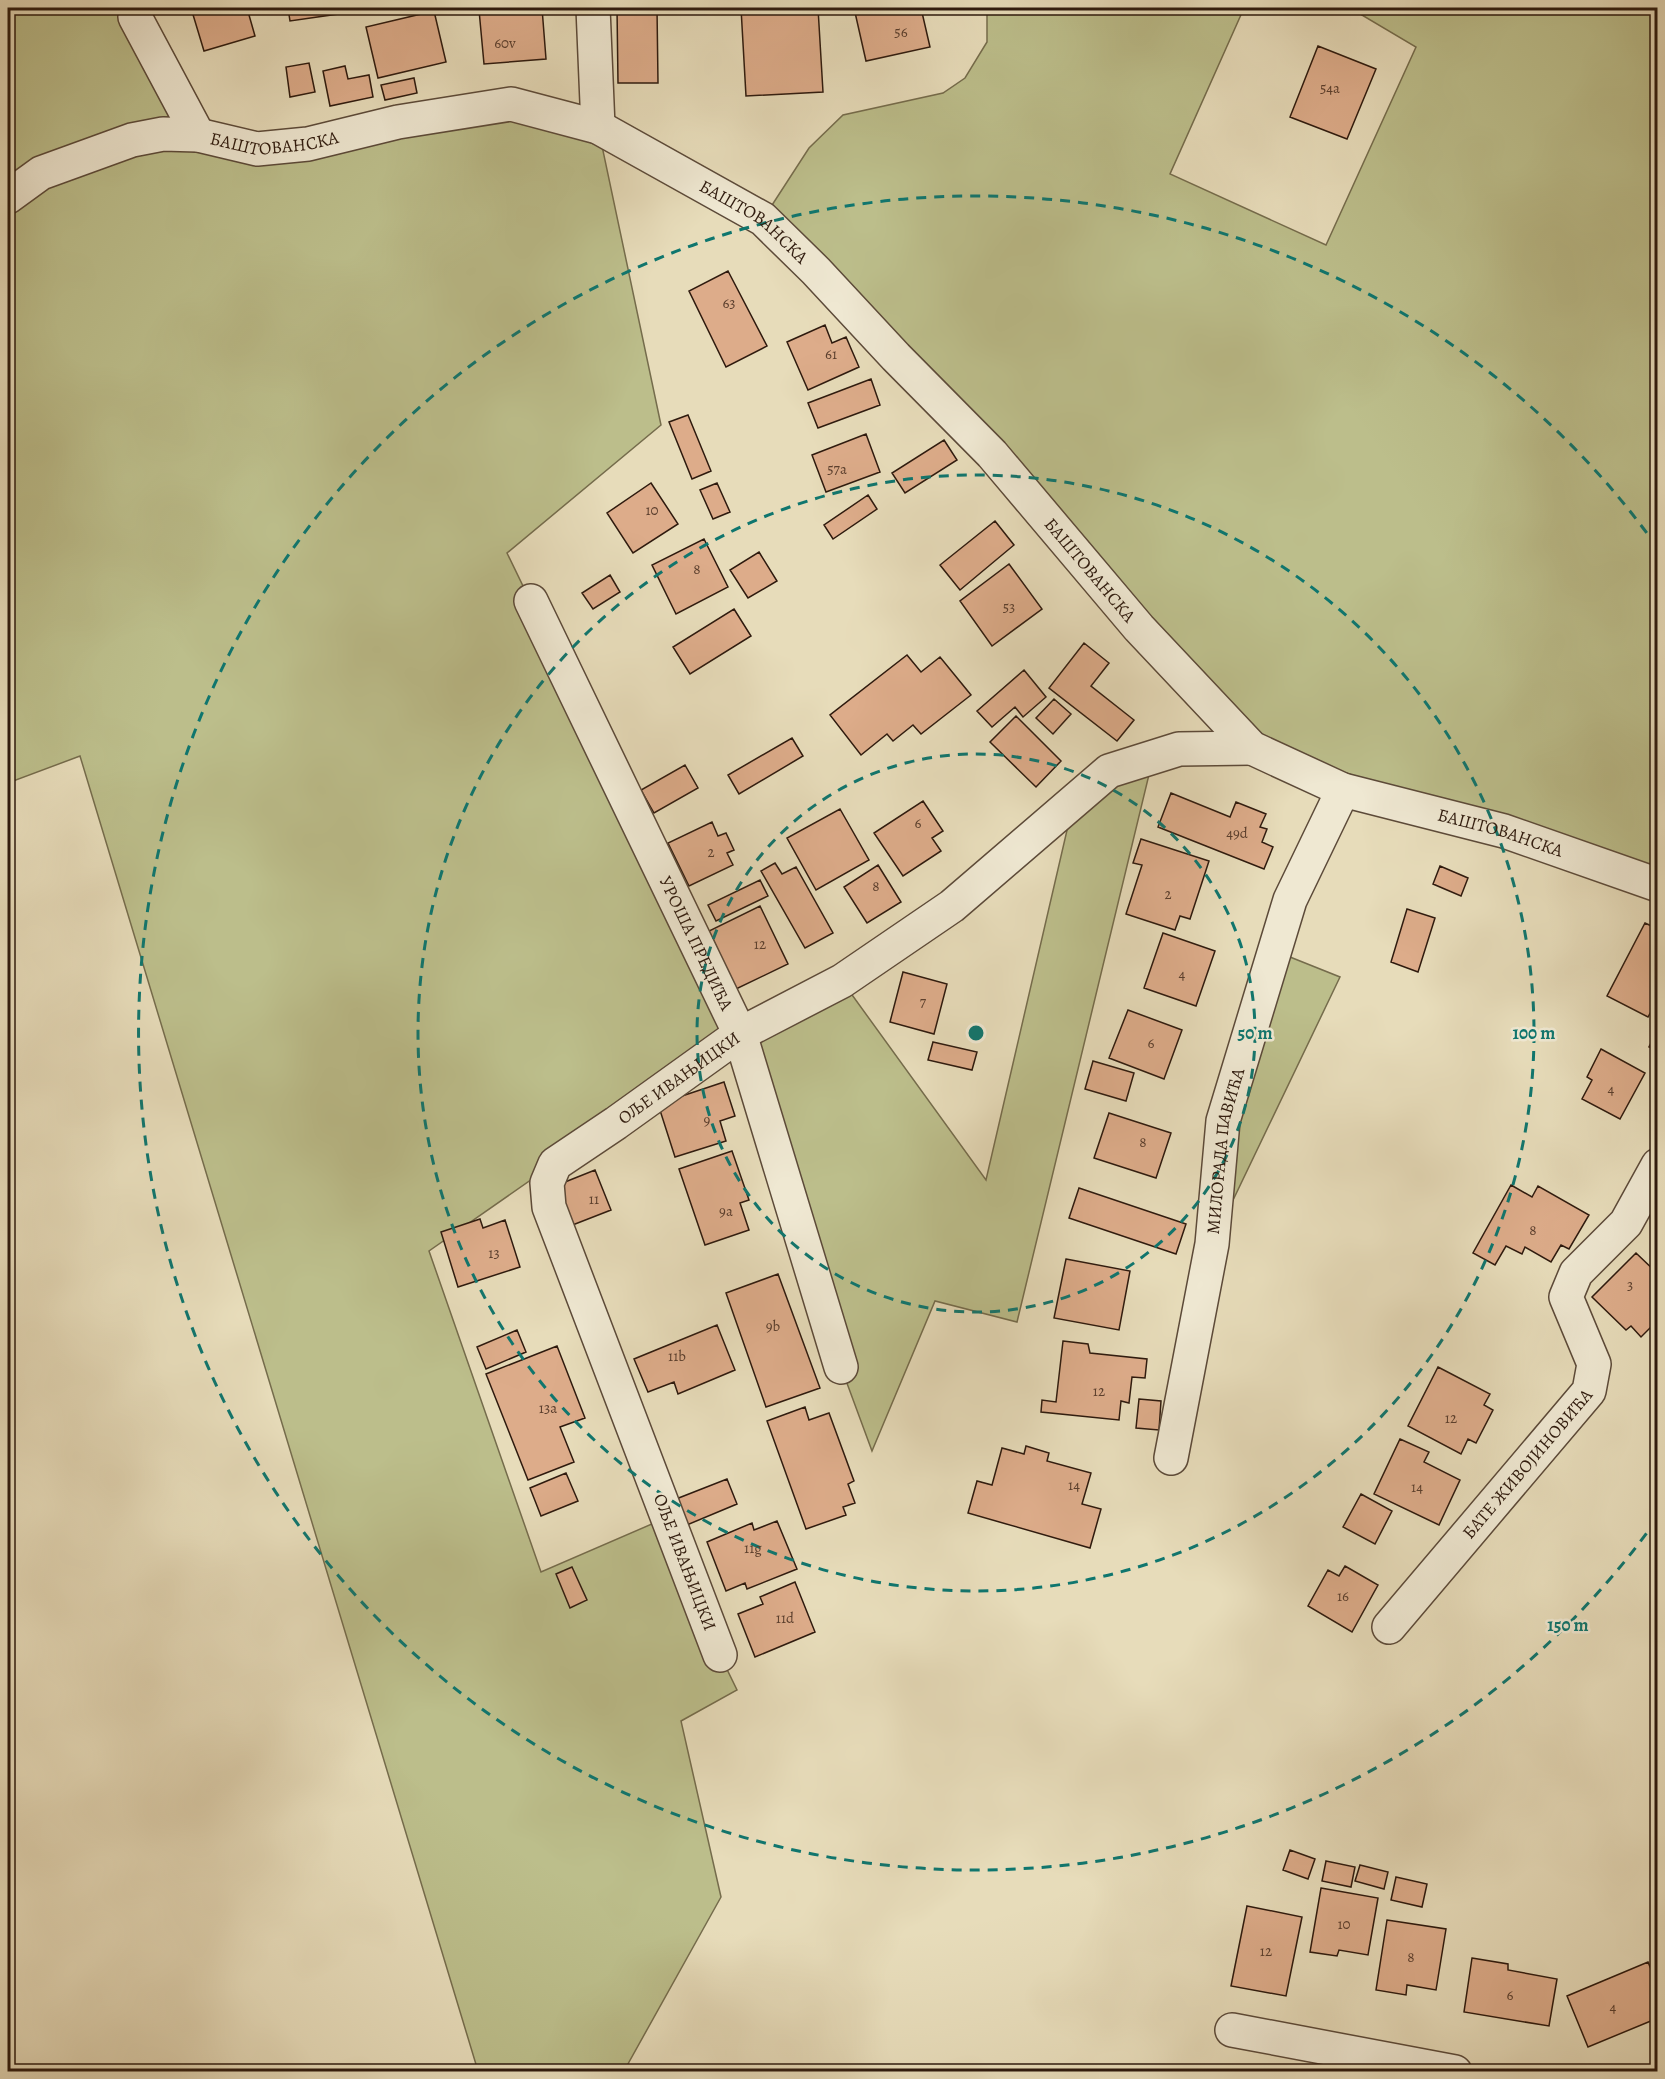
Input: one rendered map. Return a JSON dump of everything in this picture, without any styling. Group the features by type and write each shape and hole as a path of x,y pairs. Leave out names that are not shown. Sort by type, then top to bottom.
{"street":[{"name":"БАШТОВАНСКА","path":"137,8 135,17 198,135"},
{"path":"593,8 598,128"},
{"name":"БАШТОВАНСКА","path":"8,197 41,173 132,140 163,134 198,135 257,148 308,144 398,122 511,104 598,128 764,219 992,454 1139,628 1252,748 1343,790 1504,831 1658,885"},
{"name":"УРОША ПРЕДИЋА","path":"531,601 740,1034 841,1368"},
{"name":"ОЉЕ ИВАЊИЦКИ","path":"720,1655 549,1207 547,1183 555,1164 740,1034 842,981 952,906 1109,771 1179,749 1252,748"},
{"name":"МИЛОРАДА ПАВИЋА","path":"1171,1458 1212,1244 1223,1121 1290,900 1343,790"},
{"name":"БАТЕ ЖИВОЈИНОВИЋА","path":"1389,1627 1588,1391 1594,1364 1566,1297 1576,1273 1626,1223 1658,1166"},
{"path":"1232,2030 1455,2072"}],"green space":[{"path":"8,8 129,8 198,135 257,149 511,104 598,127 661,425 507,553 740,1034 429,1251 541,1572 668,1517 720,1655 737,1690 681,1721 721,1897 624,2071 478,2071 80,756 8,783"},
{"path":"987,8 1244,8 1170,174 1326,245 1416,47 1350,8 1657,8 1657,885 1252,748 763,219 809,148 843,115 943,93 965,78 987,42"},
{"path":"1153,758 1017,1322 935,1301 872,1451 841,1367 740,1034 842,981 986,1180 1074,800"},
{"path":"1275,951 1340,977 1212,1244"}],"building":[{"path":"191,8 247,8 255,36 204,51"},
{"path":"288,8 337,8 338,14 290,21"},
{"path":"542,8 546,59 484,64 479,10"},
{"path":"617,8 657,8 658,83 618,83"},
{"path":"741,8 818,8 823,92 746,96"},
{"path":"854,8 921,8 930,47 866,61"},
{"path":"434,11 446,62 378,78 366,27"},
{"path":"1318,46 1376,69 1347,139 1290,117"},
{"path":"309,63 315,92 290,97 286,67"},
{"path":"345,66 348,79 369,75 373,97 330,106 323,71"},
{"path":"414,78 417,93 385,100 381,85"},
{"path":"728,271 767,346 726,367 689,291"},
{"path":"825,325 832,343 846,337 859,367 808,390 787,342"},
{"path":"871,379 880,405 818,428 808,403"},
{"path":"688,415 711,471 692,479 669,422"},
{"path":"866,434 880,472 826,492 812,455"},
{"path":"944,440 957,460 905,493 892,473"},
{"path":"651,483 678,524 633,553 607,513"},
{"path":"717,483 730,512 713,519 700,490"},
{"path":"868,495 877,509 833,539 824,525"},
{"path":"995,521 1014,545 960,590 940,565"},
{"path":"704,539 728,587 676,614 652,565"},
{"path":"759,552 777,581 748,598 730,570"},
{"path":"1009,564 1042,609 992,646 960,601"},
{"path":"610,575 620,592 593,609 582,593"},
{"path":"734,609 751,636 690,674 673,647"},
{"path":"1084,643 1109,663 1091,686 1134,720 1117,741 1049,688"},
{"path":"907,655 921,672 940,657 971,695 921,734 913,725 893,741 887,734 861,755 830,715"},
{"path":"1024,670 1046,697 1023,717 1015,707 992,727 977,711"},
{"path":"1054,699 1071,714 1053,734 1036,718"},
{"path":"1016,716 1061,761 1036,787 990,742"},
{"path":"792,738 803,756 739,794 728,775"},
{"path":"685,765 698,788 654,813 641,790"},
{"path":"1171,793 1230,817 1236,802 1266,814 1260,827 1267,829 1262,842 1273,847 1264,869 1158,827"},
{"path":"923,801 943,831 932,838 941,851 903,876 874,833"},
{"path":"840,809 869,860 816,890 787,838"},
{"path":"712,822 718,836 726,833 734,850 727,853 733,865 689,886 668,843"},
{"path":"1141,839 1209,861 1190,919 1180,916 1175,930 1126,914 1142,865 1133,863"},
{"path":"775,863 782,874 796,867 833,933 805,948 761,871"},
{"path":"878,865 901,902 867,923 844,887"},
{"path":"1440,866 1468,878 1461,896 1433,884"},
{"path":"760,880 768,896 716,921 708,905"},
{"path":"760,906 788,964 736,989 709,931"},
{"path":"1407,909 1435,918 1418,972 1391,962"},
{"path":"1645,923 1658,929 1658,999 1648,1017 1607,996"},
{"path":"1163,933 1215,951 1196,1006 1144,988"},
{"path":"903,972 947,984 934,1034 890,1022"},
{"path":"1128,1010 1182,1030 1164,1079 1109,1058"},
{"path":"1658,1029 1658,1051 1649,1047"},
{"path":"933,1042 977,1052 972,1070 928,1060"},
{"path":"1601,1049 1645,1073 1620,1119 1582,1099 1592,1080 1587,1077"},
{"path":"1093,1061 1134,1073 1126,1101 1085,1089"},
{"path":"724,1082 735,1116 720,1121 726,1141 675,1157 658,1104"},
{"path":"1109,1113 1171,1133 1156,1178 1094,1158"},
{"path":"732,1151 749,1200 740,1203 749,1230 705,1245 679,1169"},
{"path":"595,1170 611,1210 570,1226 555,1186"},
{"path":"1511,1185 1532,1197 1538,1186 1589,1215 1569,1249 1561,1245 1551,1262 1525,1247 1522,1254 1506,1246 1495,1265 1473,1253"},
{"path":"1079,1188 1186,1224 1176,1254 1069,1218"},
{"path":"480,1219 483,1228 505,1220 520,1267 458,1287 441,1232"},
{"path":"1636,1253 1658,1274 1658,1320 1641,1337 1631,1326 1626,1330 1592,1297"},
{"path":"1066,1259 1130,1271 1119,1330 1054,1318"},
{"path":"778,1274 820,1388 766,1407 726,1293"},
{"path":"717,1325 735,1370 678,1394 674,1382 648,1392 634,1359"},
{"path":"517,1330 526,1352 486,1369 477,1347"},
{"path":"1063,1341 1088,1344 1090,1353 1147,1359 1145,1378 1132,1377 1129,1403 1121,1401 1119,1420 1041,1412 1042,1400 1056,1402"},
{"path":"557,1346 585,1418 560,1427 574,1462 528,1480 486,1374"},
{"path":"1438,1367 1490,1394 1484,1405 1493,1410 1476,1443 1468,1439 1461,1454 1408,1426"},
{"path":"1139,1399 1161,1401 1159,1430 1136,1428"},
{"path":"805,1407 809,1420 829,1413 854,1481 848,1484 855,1503 843,1507 846,1515 806,1529 767,1421"},
{"path":"1400,1439 1429,1452 1424,1462 1460,1480 1439,1525 1374,1494"},
{"path":"1026,1446 1049,1453 1047,1461 1091,1473 1082,1504 1101,1509 1090,1548 968,1513 977,1481 992,1485 1002,1448 1024,1454"},
{"path":"566,1473 578,1501 541,1516 530,1488"},
{"path":"727,1479 737,1504 682,1527 671,1501"},
{"path":"1361,1494 1392,1511 1375,1544 1343,1527"},
{"path":"777,1521 797,1569 747,1589 745,1583 726,1591 707,1542 752,1523 754,1530"},
{"path":"1345,1566 1378,1585 1352,1632 1308,1606 1328,1570 1339,1576"},
{"path":"572,1567 587,1600 570,1608 556,1574"},
{"path":"795,1582 815,1632 755,1657 738,1614 763,1604 760,1597"},
{"path":"1290,1850 1315,1859 1308,1879 1283,1870"},
{"path":"1326,1861 1355,1867 1351,1887 1322,1881"},
{"path":"1360,1865 1388,1872 1384,1889 1355,1881"},
{"path":"1396,1877 1427,1884 1422,1907 1391,1900"},
{"path":"1321,1888 1378,1898 1368,1955 1339,1950 1337,1956 1310,1952"},
{"path":"1247,1906 1302,1917 1286,1996 1231,1986"},
{"path":"1387,1920 1446,1929 1436,1990 1407,1985 1406,1995 1376,1990"},
{"path":"1472,1958 1508,1964 1508,1970 1557,1979 1549,2026 1464,2012"},
{"path":"1648,1962 1658,1986 1658,1998 1652,2001 1658,2018 1588,2047 1567,1996"}]}
